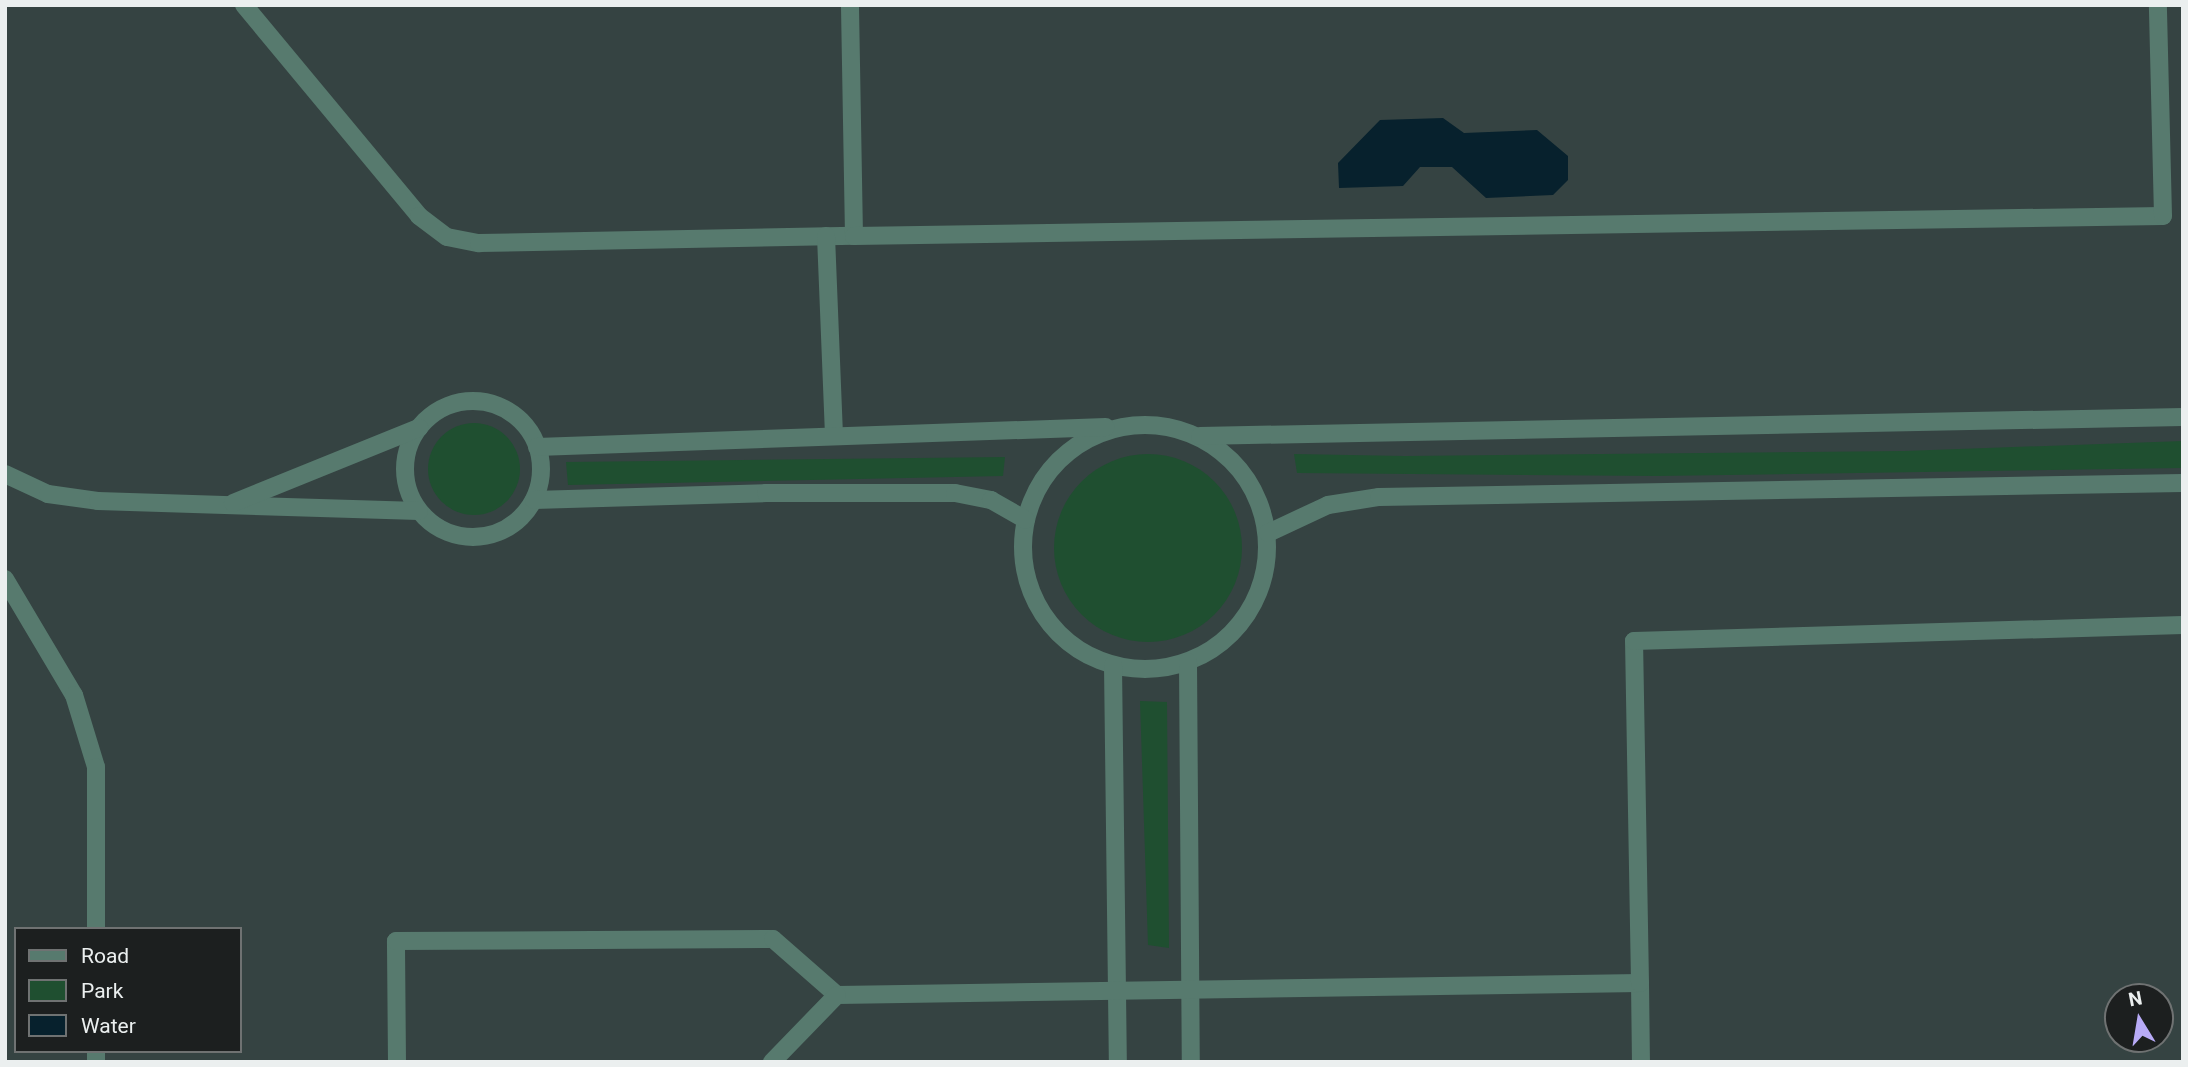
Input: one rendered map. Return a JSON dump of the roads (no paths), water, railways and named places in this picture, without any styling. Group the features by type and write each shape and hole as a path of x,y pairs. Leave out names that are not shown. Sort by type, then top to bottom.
{"lane":[{"path":"244,5 419,216 447,237 479,243 2163,216 2158,5"},
{"path":"850,5 854,236"},
{"path":"826,236 834,436"},
{"path":"477,401 499,406 518,417 532,435 537,447 541,479 534,500 521,519 502,532 480,537 457,536 436,527 419,511 408,491 405,469 409,447 419,428 435,412 456,404 477,401"},
{"path":"537,447 1161,424 1200,436 2183,417"},
{"path":"1120,426 1082,441 1051,468 1030,503 1022,543 1027,584 1046,620 1076,648 1112,665 1151,669 1188,662 1223,642 1251,611 1266,573 1268,533 1257,493 1233,460 1200,436"},
{"path":"227,506 419,428"},
{"path":"5,474 48,494 85,500 419,511"},
{"path":"1268,533 1328,505 1378,497 2183,483"},
{"path":"534,500 766,493 955,493 991,500 1026,520"},
{"path":"5,579 74,695 96,767 96,927"},
{"path":"1641,1062 1634,641 2183,625"},
{"path":"1188,662 1191,1062"},
{"path":"1112,665 1118,1062"},
{"path":"397,1062 396,941 773,939 838,995 1640,983"},
{"path":"772,1062 838,995"}],"water":[{"path":"1443,118 1464,133 1537,130 1568,156 1568,180 1553,195 1486,198 1452,167 1420,167 1403,186 1339,188 1338,163 1380,120"}]}
